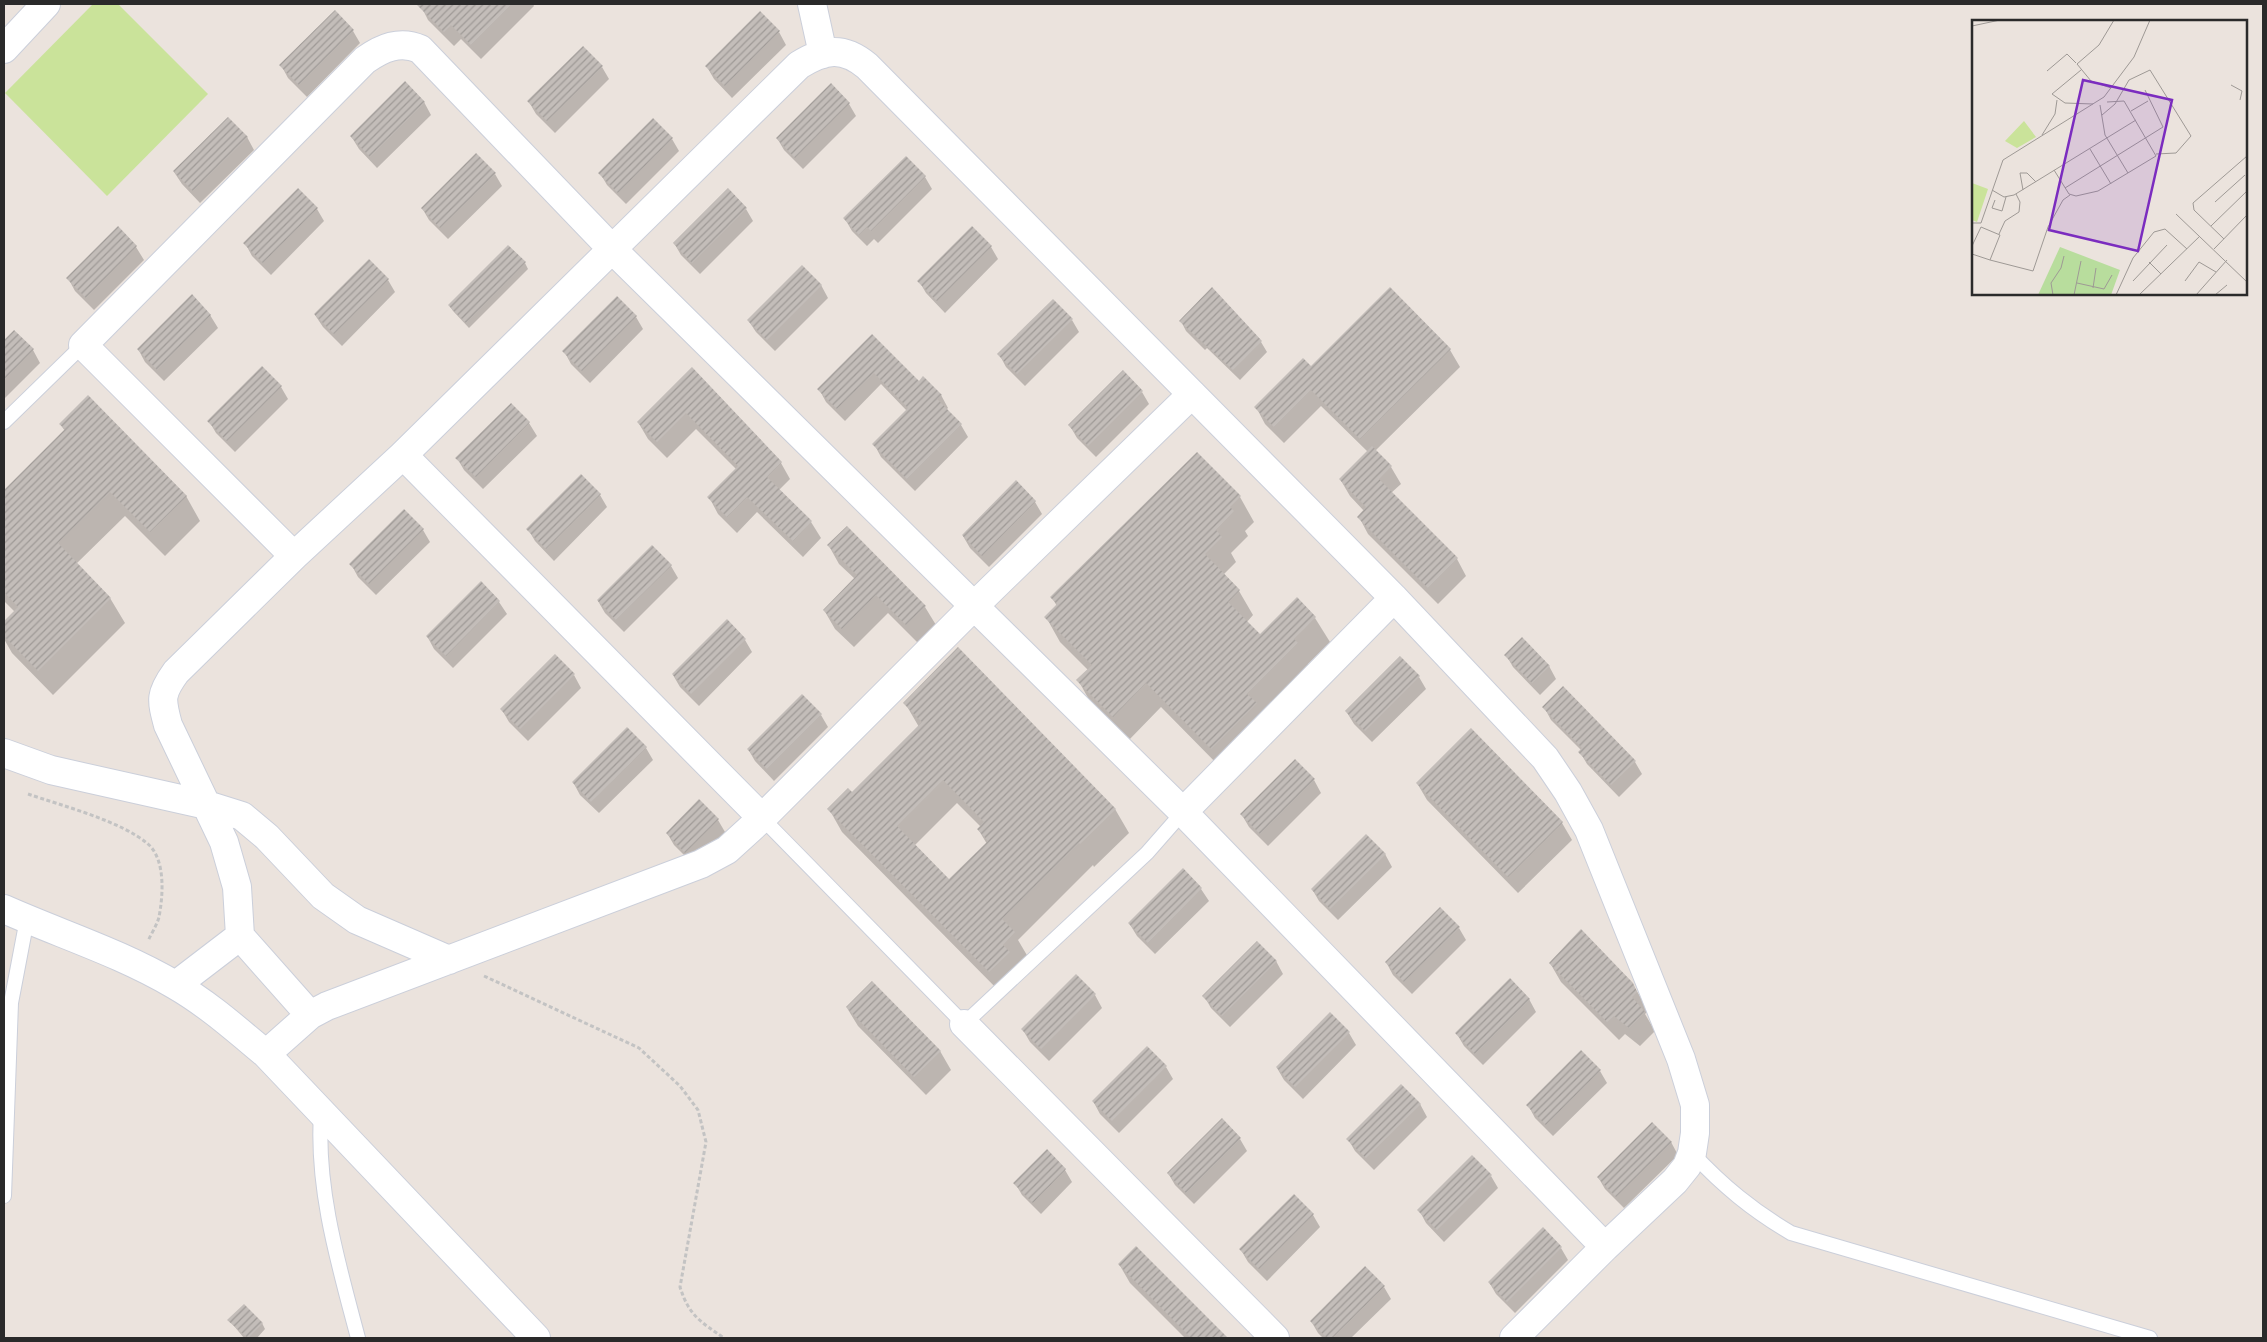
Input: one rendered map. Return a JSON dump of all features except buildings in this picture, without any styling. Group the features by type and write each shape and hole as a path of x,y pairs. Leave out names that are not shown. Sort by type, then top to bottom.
{"street":[{"path":"4,49 46,4"},
{"path":"812,4 824,54"},
{"path":"294,556 83,345 366,60 387,47 411,44 420,49 613,250 1183,812 1605,1247"},
{"path":"310,1014 240,927 237,887 227,851 168,726 163,707 164,689 176,672 294,556 403,455 799,65 824,54 846,52 867,66 1394,598 1544,758 1568,792 1589,830 1681,1059 1695,1105 1695,1133 1692,1153 1687,1166 1675,1181 1605,1247 1514,1338"},
{"path":"266,1054 310,1014 327,1006 701,864 727,850 762,818 975,605 1192,394"},
{"path":"403,455 762,818"},
{"path":"1183,812 1394,598"},
{"path":"4,753 51,770 206,805 242,816 267,837 323,896 357,920 449,960"},
{"path":"15,914 137,965 176,985 223,1018 266,1054 536,1338"},
{"path":"176,985 240,927"},
{"path":"964,1024 1275,1338"}],"lane":[{"path":"4,422 83,345"},
{"path":"762,818 964,1024 1147,853 1183,812"},
{"path":"4,1196 15,914"},
{"path":"321,1114 319,1142 324,1196 358,1338"},
{"path":"1692,1153 1716,1179 1755,1212 1791,1232 2150,1338"}],"path":[{"path":"21,791 127,830 149,845 159,862 162,893 158,919 137,965"},
{"path":"449,960 639,1048 680,1086 698,1110 706,1142 680,1287 686,1305 694,1317 724,1338"}],"green space":[{"path":"93,4 118,4 208,94 107,196 5,93"}]}
